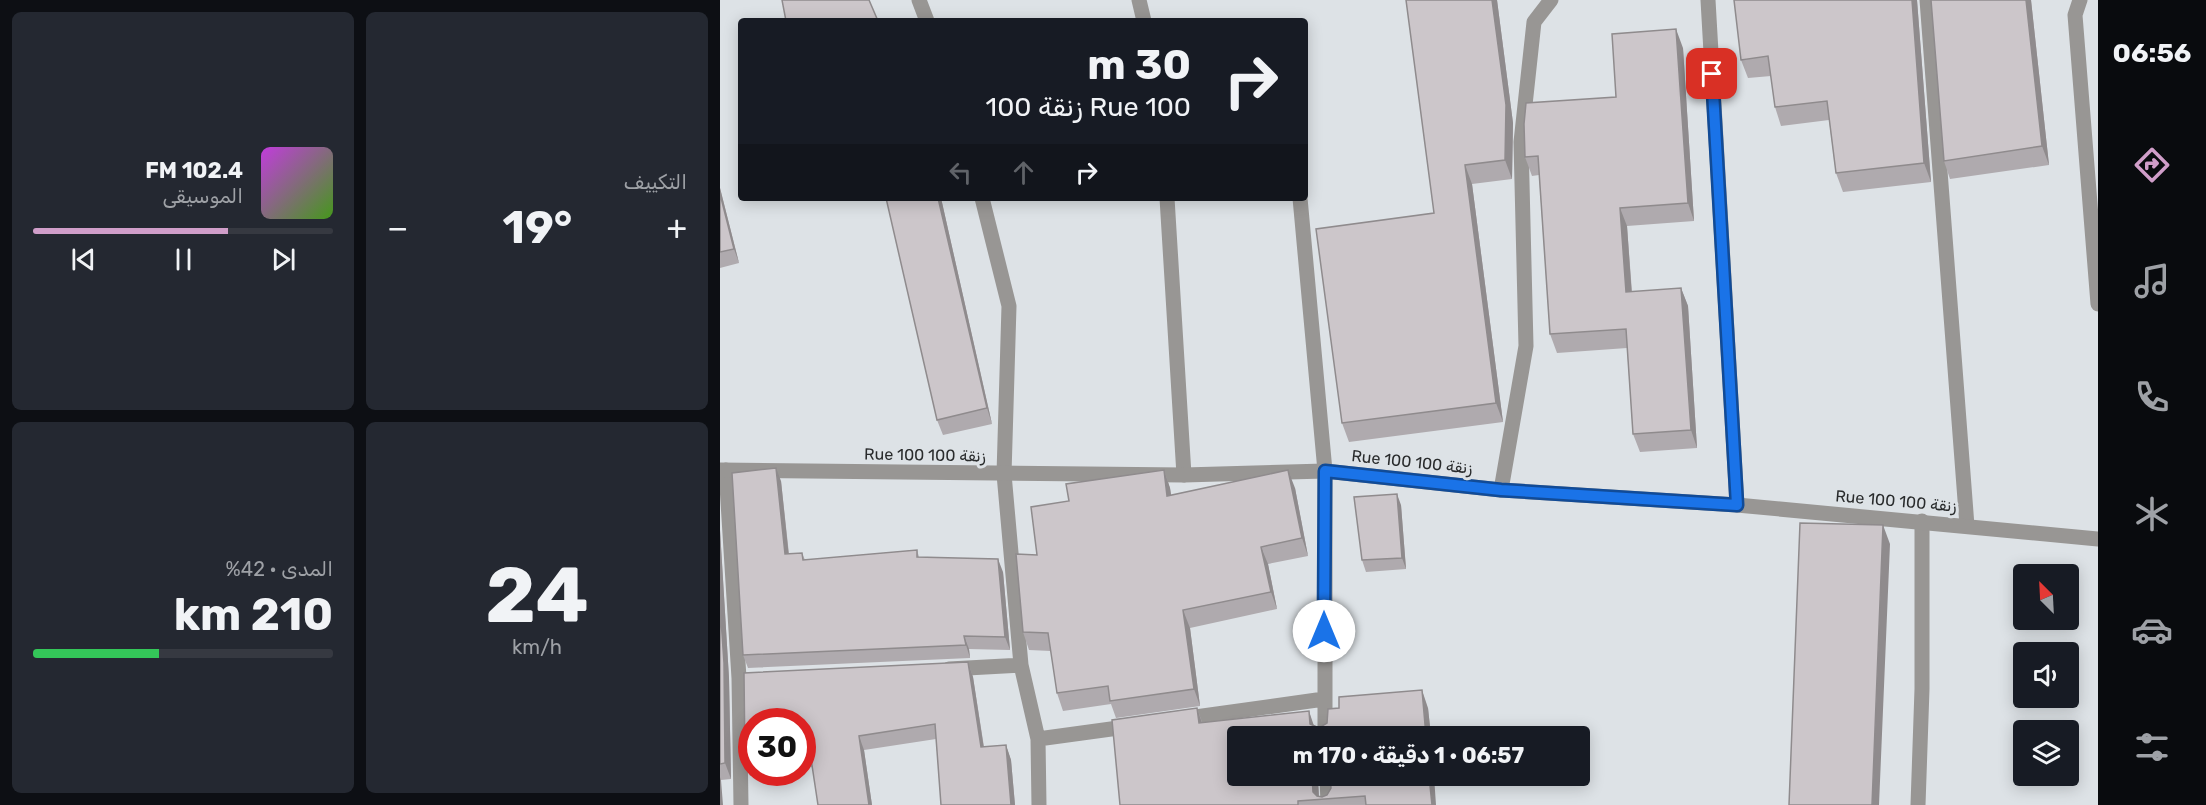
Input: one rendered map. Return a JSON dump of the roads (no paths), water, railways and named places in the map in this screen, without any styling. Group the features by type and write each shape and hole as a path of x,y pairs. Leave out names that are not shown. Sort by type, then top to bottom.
{"street":[{"path":"919,0 926,18"},
{"path":"1139,0 1143,18"},
{"path":"1501,490 1526,346 1521,142 1534,22 1551,0"},
{"path":"1708,0 1737,505"},
{"path":"1926,0 1966,525"},
{"path":"2080,0 2075,15 2098,304"},
{"path":"983,201 1009,306 1004,474 1021,665 1038,739 1039,805"},
{"path":"1167,201 1184,475"},
{"path":"1300,201 1325,471 1325,726"},
{"path":"723,470 744,678 741,805"},
{"name":"Rue 100 زنقة 100","path":"723,470 1184,475 1325,471 1501,490 1737,505 2098,538"},
{"path":"1918,805 1922,689 1922,521"},
{"path":"938,669 1021,665"},
{"path":"1038,739 1324,699"},
{"path":"1327,786 1328,805"}]}
